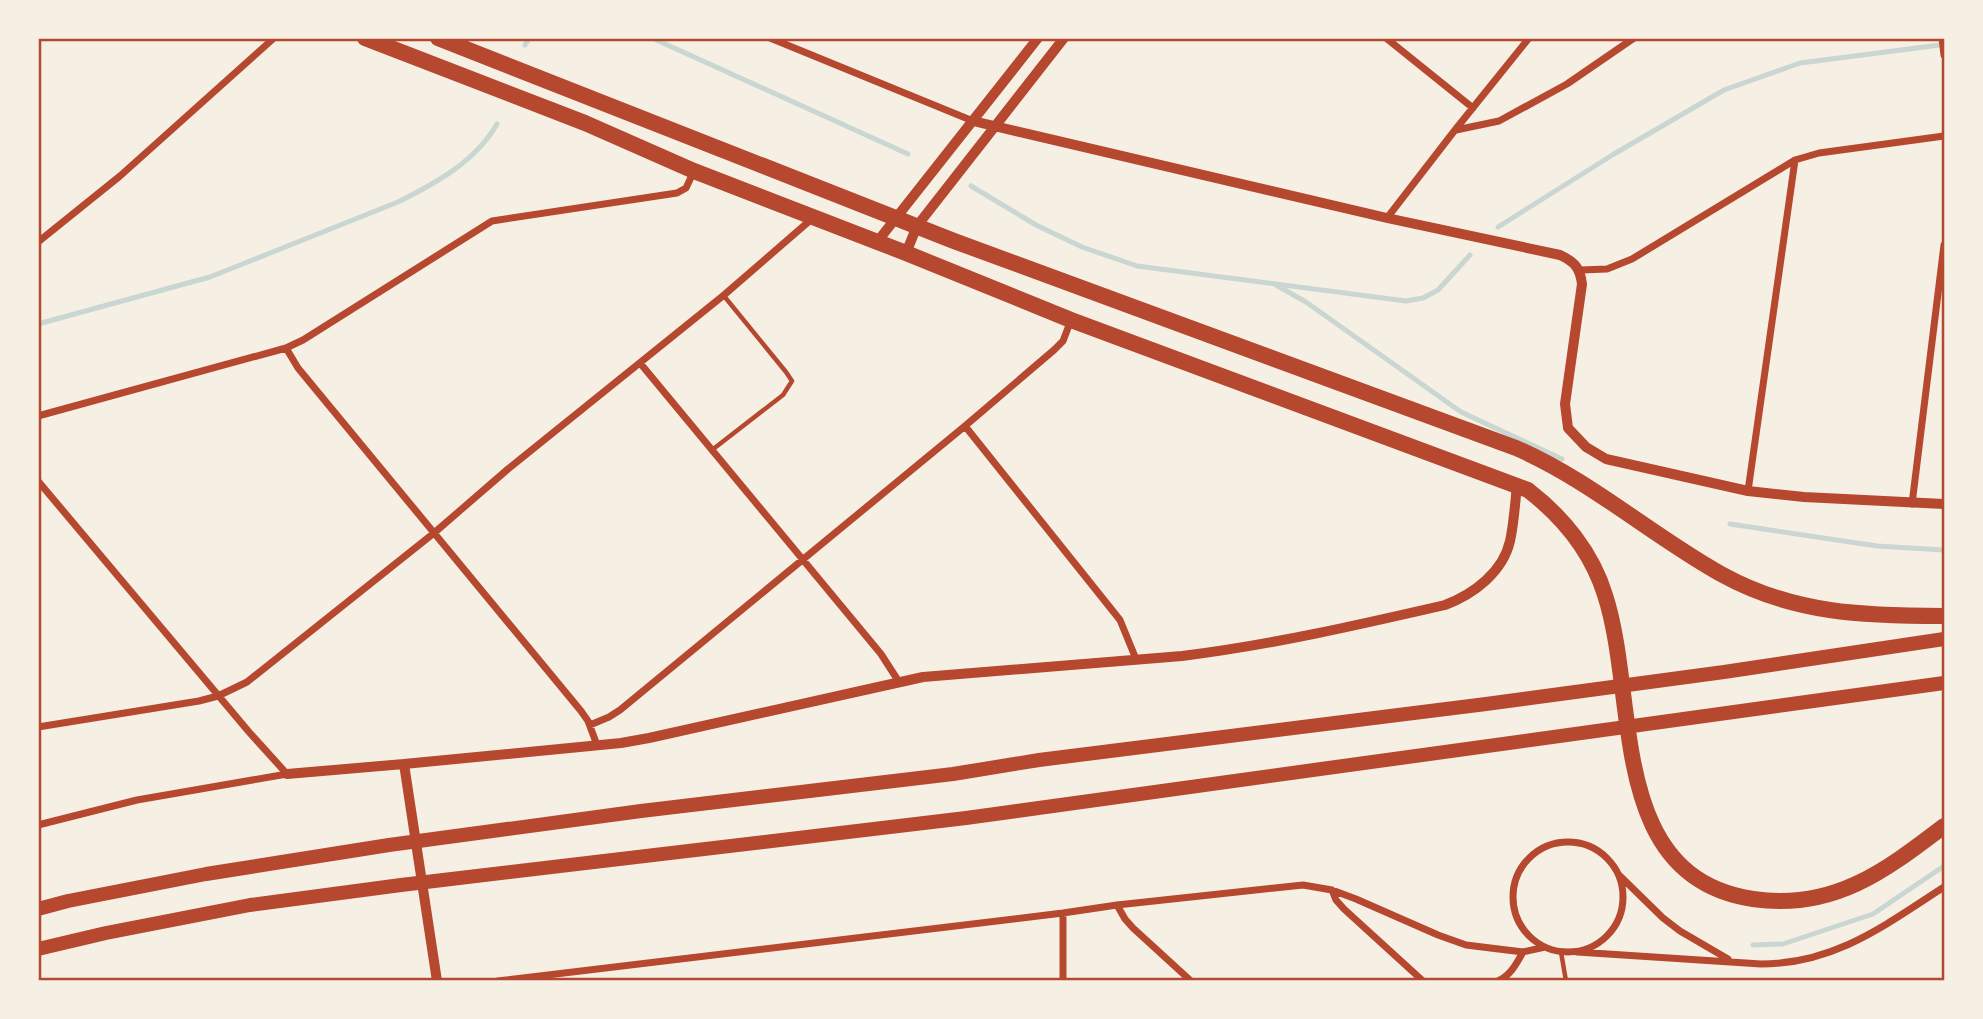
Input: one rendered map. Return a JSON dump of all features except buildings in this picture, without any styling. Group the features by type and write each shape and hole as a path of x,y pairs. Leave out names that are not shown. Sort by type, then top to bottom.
{"highway":[{"path":"365,38 585,123 694,171 1071,320 1528,491 1547,505 1570,529 1605,593 1612,620 1631,756 1645,809 1658,839 1683,868 1699,881 1719,891 1760,901 1787,901 1834,894 1879,873 1944,826"},
{"path":"438,38 897,219 1528,453 1573,478 1723,575 1770,595 1804,606 1847,614 1944,616"}],"main road":[{"path":"38,909 108,892 206,874 389,845 641,811 953,775 1039,760 1563,694 1944,639"},
{"path":"38,949 250,905 966,818 1944,682"}],"street":[{"path":"38,242 120,176 274,38"},
{"path":"770,38 973,121 1387,218 1560,255 1581,270 1582,284 1565,404 1568,428 1586,447 1606,458 1748,491 1804,497 1944,504"},
{"path":"877,242 1038,38"},
{"path":"906,253 917,226 1064,38"},
{"path":"1386,38 1473,108"},
{"path":"1387,218 1529,38"},
{"path":"1455,130 1499,121 1567,84 1634,38"},
{"path":"1942,38 1944,55"},
{"path":"1581,270 1607,269 1632,260 1795,160 1819,153 1944,136"},
{"path":"1748,491 1795,160"},
{"path":"38,416 286,348 303,340 492,221 677,193 686,188 694,171"},
{"path":"38,727 200,701 218,696 247,682 434,533 508,468 724,295 814,217"},
{"path":"1912,504 1944,245"},
{"path":"590,725 620,710 965,426 1063,341 1071,320"},
{"path":"286,348 298,368 581,711 590,725 597,745"},
{"path":"640,363 881,654 899,682"},
{"path":"965,426 1120,621 1136,659"},
{"path":"38,481 287,774"},
{"path":"38,825 137,800 287,774 649,738 923,677 1218,652 1325,632 1445,605 1461,599 1489,578 1501,563 1510,543 1517,485"},
{"path":"404,764 437,981"},
{"path":"1577,951 1592,947 1614,928 1623,901 1622,886 1608,859 1595,849 1564,842 1548,845 1534,853 1522,865 1515,879 1512,895 1514,911 1531,939 1561,952 1784,964 1803,961 1843,948 1878,930 1944,887"},
{"path":"1617,873 1680,932 1731,961"},
{"path":"498,981 1117,905 1303,885 1332,891 1466,945 1523,952 1545,947"},
{"path":"1332,891 1345,909 1423,981"},
{"path":"1117,905 1133,928 1191,981"},
{"path":"1063,913 1063,981"},
{"path":"1498,981 1514,968 1523,952"}],"lane":[{"path":"712,451 783,395 792,381 724,295"},
{"path":"1561,952 1566,981"}],"waterway":[{"path":"525,45 529,38"},
{"path":"652,38 908,154"},
{"path":"1498,227 1614,154 1724,90 1800,63 1940,45"},
{"path":"38,324 210,277 398,202 454,170 478,150 497,124"},
{"path":"971,186 1036,225 1082,247 1137,266 1406,301 1423,298 1438,290 1470,255"},
{"path":"1276,285 1306,302 1461,412 1562,459"},
{"path":"1730,524 1877,546 1944,550"},
{"path":"1753,945 1783,944 1873,914 1944,866"}]}
